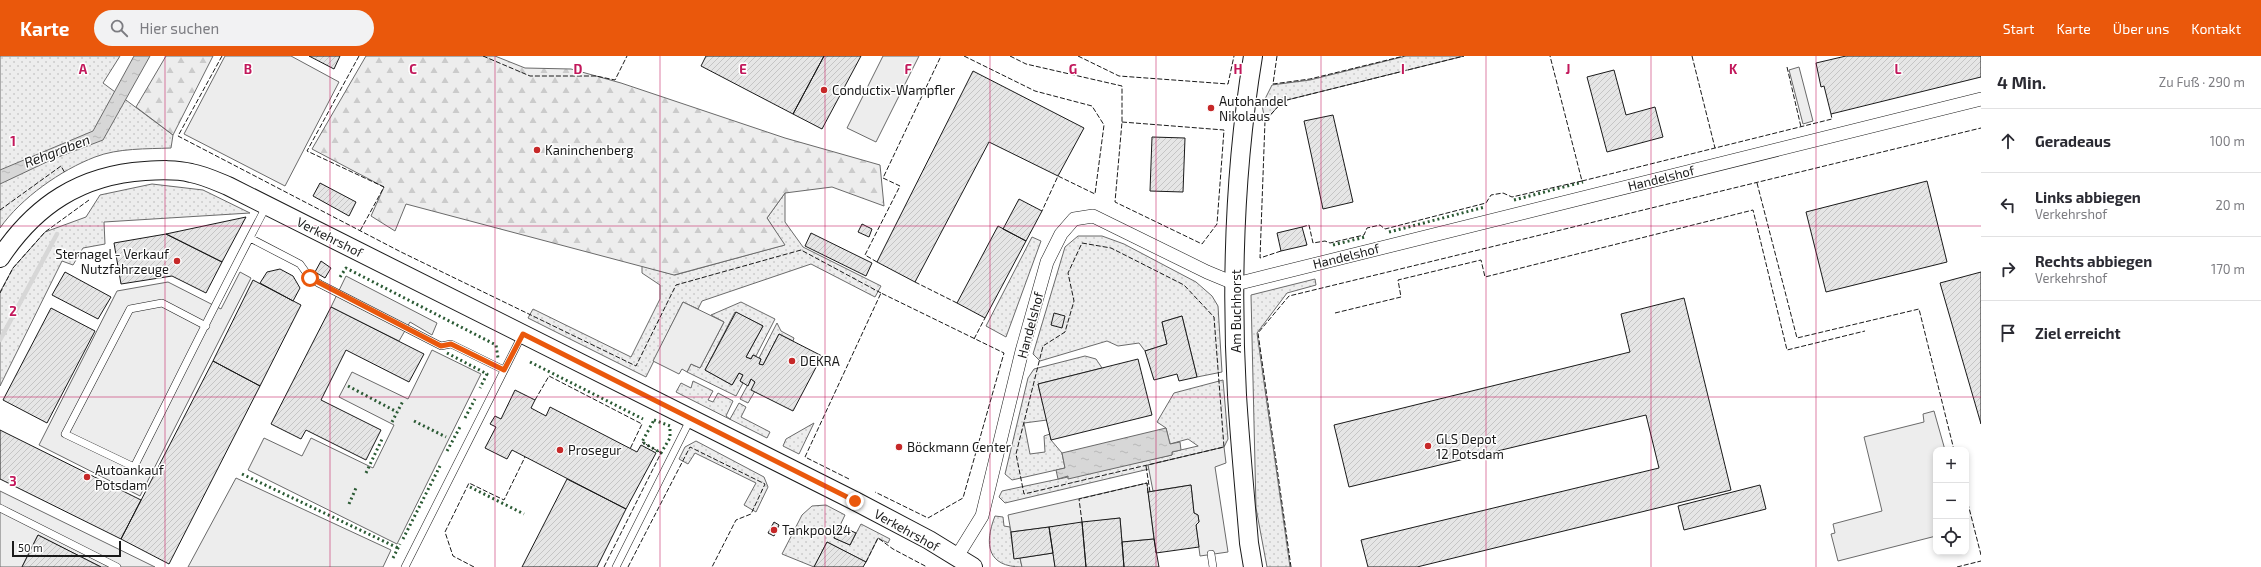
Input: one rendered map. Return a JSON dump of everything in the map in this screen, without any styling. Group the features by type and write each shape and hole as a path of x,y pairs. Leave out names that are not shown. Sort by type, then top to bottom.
{"main road":[{"name":"Am Buchhorst","path":"1253,56 1241,141 1236,284 1237,394 1249,543 1253,567"},
{"name":"Verkehrshof","path":"0,258 29,220 54,200 82,185 106,177 129,172 168,170 191,173 228,186 267,205 691,418 905,527 973,567"}],"street":[{"name":"Handelshof","path":"956,558 982,516 1022,351 1047,262 1061,234 1074,219 1094,216 1208,272 1236,284 1981,99"}],"lane":[{"path":"206,326 162,303 130,309 64,434 134,467 206,326 267,205"},
{"path":"250,238 300,264 310,278 327,287 441,346 451,344 504,370"},
{"path":"405,567 523,334"},
{"path":"616,567 691,418"},
{"path":"0,508 117,567"},
{"path":"1211,554 1213,567"}],"green space":[{"path":"0,56 120,56 103,83 173,135 171,148 113,152 95,157 69,169 30,196 0,228"},
{"path":"166,56 213,56 173,135 136,107"},
{"path":"366,56 495,56 525,68 571,69 621,83 785,138 880,165 884,206 832,187 785,193 767,218 785,245 674,275 406,204 395,231 371,216 384,187 312,149"},
{"path":"1406,56 1464,56 1283,101 1265,121 1262,105 1272,85 1310,80"},
{"path":"152,184 203,190 250,213 104,222 105,244 83,248 73,265 62,261 0,386 0,292 13,268 45,232 86,217 100,195"},
{"path":"785,193 785,222 803,247 881,286 875,297 811,264 702,301 698,309 683,302 646,377 528,318 533,309 631,357 660,299 660,285 642,273 642,266 675,275 784,245 767,218"},
{"path":"1078,236 1102,236 1124,244 1196,282 1212,296 1218,306 1222,372 1197,377 1182,316 1162,322 1167,344 1145,351 1139,343 1118,346 1107,341 1040,361 1033,354 1065,247"},
{"path":"1032,237 1041,241 1006,337 986,326"},
{"path":"1315,279 1316,285 1287,293 1257,333 1290,567 1267,567 1256,508 1251,295"},
{"path":"741,302 775,319 756,356 753,355 751,359 746,357 763,326 735,312 705,370 732,385 739,373 743,375 740,381 743,383 736,396 687,372 691,364 700,368 724,322 711,315"},
{"path":"777,323 781,331 794,338 793,341 779,334 763,365 759,364 761,359 759,358"},
{"path":"1085,356 1096,359 1102,368 1038,384 1047,420 1024,423 1030,454 1045,452 1044,436 1050,434 1051,440 1062,453 1065,468 1012,480 1005,474 1028,378 1034,369"},
{"path":"751,379 755,382 755,391 748,403 740,399"},
{"path":"1223,380 1228,439 1224,447 1148,465 1149,469 1005,503 999,497 1002,491 1172,455 1172,452 1198,446 1188,439 1170,444 1166,428 1157,422 1174,393"},
{"path":"693,381 713,391 708,400 713,402 718,393 733,401 726,416 730,419 739,403 746,407 741,417 770,432 767,438 676,392 681,383 691,388"},
{"path":"814,423 799,454 783,446 786,439"},
{"path":"696,441 764,477 768,487 756,512 744,505 756,483 695,453 688,464 679,459 685,447"},
{"path":"826,505 845,515 834,538 850,545 861,524 890,539 888,543 878,538 866,562 827,542 814,567 782,554 802,515 812,506"},
{"path":"995,516 1003,517 1004,526 1010,527 1014,558 1020,558 1022,567 1010,566 1001,563 991,552 989,544"}],"shaded area":[{"path":"225,56 291,56 339,82 285,186 184,134"},
{"path":"883,56 919,56 876,142 847,128"},
{"path":"1799,67 1813,121 1803,124 1789,70"},
{"path":"240,272 251,278 140,496 39,445 117,291 168,282 221,309"},
{"path":"346,276 437,323 432,335 410,322 399,341 331,307"},
{"path":"683,302 724,322 700,368 691,364 687,372 682,369 679,374 653,361"},
{"path":"432,350 481,374 397,544 248,470 264,438 302,456 311,438 373,468 394,425 339,397 352,372 408,399"},
{"path":"1934,411 1944,447 1933,447 1933,537 1838,561 1831,534 1835,533 1833,524 1882,511 1864,437 1924,422 1923,414"},
{"path":"1224,447 1226,463 1215,467 1228,552 1200,556 1196,525 1199,522 1198,515 1194,513 1191,485 1153,491 1148,465"},
{"path":"236,478 391,550 383,567 188,567"},
{"path":"1147,483 1154,539 1122,542 1120,518 1011,532 1008,515"},
{"path":"0,491 155,567 101,567 38,535 22,567 0,567"},
{"path":"1053,553 1055,567 1022,567 1020,558"}],"water":[{"name":"Rehgraben","path":"134,56 150,56 103,140 53,159 0,184 0,170 93,131"},
{"path":"1166,428 1170,444 1180,442 1181,450 1172,452 1172,455 1068,479 1068,476 1058,479 1056,470 1065,468 1062,453"}],"building":[{"path":"309,56 340,56 334,69"},
{"path":"706,56 824,56 793,114 701,66"},
{"name":"Conductix-Wampfler","path":"824,56 861,56 822,129 793,114"},
{"path":"1846,56 1981,56 1981,77 1831,114 1824,86 1821,87 1816,63"},
{"path":"1614,70 1626,115 1655,107 1663,137 1607,152 1587,77"},
{"path":"973,71 1084,128 1058,176 989,142 915,282 877,262"},
{"path":"1333,115 1353,202 1323,209 1304,121"},
{"path":"1152,137 1185,138 1183,192 1150,191"},
{"path":"1927,181 1947,262 1826,292 1806,212"},
{"path":"320,183 356,202 349,216 313,196"},
{"path":"1019,199 1042,211 1026,241 1003,229"},
{"path":"246,217 222,262 166,234"},
{"path":"862,224 872,229 869,237 858,232"},
{"path":"998,226 1026,241 985,318 957,303"},
{"path":"1302,227 1307,245 1281,251 1277,233"},
{"path":"811,233 872,263 866,276 805,246"},
{"path":"166,234 222,262 206,293 172,276 121,284 114,243"},
{"path":"321,261 331,268 325,278 315,272"},
{"path":"280,269 293,276 300,288 293,301 260,283 267,272"},
{"path":"65,272 111,297 98,319 52,295"},
{"path":"1981,272 1981,424 1940,283"},
{"path":"253,280 301,305 260,386 213,361"},
{"name":"GLS Depot 12 Potsdam","path":"1684,298 1731,490 1417,567 1368,567 1361,540 1659,468 1646,415 1349,487 1334,425 1630,352 1621,314"},
{"path":"331,307 424,354 409,382 346,350 321,400 381,430 366,460 306,430 301,439 271,424"},
{"path":"51,308 95,331 47,423 3,400"},
{"name":"DEKRA","path":"736,312 763,326 746,357 751,359 753,355 761,359 759,364 763,365 779,334 822,356 793,411 751,390 755,382 751,379 748,386 740,381 743,375 739,373 732,385 705,370"},
{"path":"1054,313 1065,316 1062,328 1051,325"},
{"path":"1182,316 1197,377 1179,381 1177,374 1154,380 1145,351 1167,344 1162,322"},
{"path":"1138,359 1152,415 1051,440 1038,384"},
{"path":"213,361 260,386 169,564 121,539"},
{"name":"Prosegur","path":"515,390 535,400 531,408 546,416 550,407 637,452 641,445 656,453 626,509 512,450 507,459 485,448 496,427 490,424 495,416 501,419"},
{"path":"0,430 141,500 121,539 0,479"},
{"path":"567,479 626,509 597,567 522,567"},
{"path":"1191,485 1194,513 1198,515 1199,522 1196,525 1199,547 1156,553 1148,492"},
{"path":"1760,485 1766,509 1684,530 1678,506"},
{"path":"1120,518 1124,567 1086,567 1082,522"},
{"path":"774,522 779,525 774,536 768,533"},
{"path":"1082,522 1086,567 1055,567 1049,527"},
{"path":"840,526 856,533 850,545 834,538"},
{"path":"1049,527 1053,553 1014,559 1011,532"},
{"path":"38,535 101,567 22,567"},
{"path":"1154,539 1159,567 1124,567 1122,542"},
{"path":"827,542 866,562 863,567 814,567"}],"waterway":[{"path":"0,340 57,234"}],"hedge":[{"path":"1514,200 1583,182"},
{"path":"1389,232 1485,207"},
{"path":"1333,245 1365,237"},
{"path":"340,277 346,268 496,345 498,358"},
{"path":"447,353 487,374 480,388"},
{"path":"530,362 643,419"},
{"path":"348,386 397,412"},
{"path":"465,418 475,399"},
{"path":"392,422 403,401"},
{"path":"654,420 670,426 670,438 661,453 642,442 654,420"},
{"path":"414,421 446,437"},
{"path":"447,451 460,427"},
{"path":"366,473 383,437"},
{"path":"403,539 440,466"},
{"path":"242,474 398,548"},
{"path":"470,487 524,514"},
{"path":"349,504 356,488"},
{"path":"393,558 400,544"}],"fence":[{"path":"222,56 178,136 401,252 636,366 676,285 801,250 881,293"},
{"path":"359,56 307,151 384,187 360,231"},
{"path":"483,56 530,76 596,76 615,80 627,56"},
{"path":"877,262 865,255 900,186 883,178 941,56"},
{"path":"964,56 1035,91 1092,106 1104,125 1095,194 1058,176 1042,211"},
{"path":"1010,56 1026,64 1122,86 1122,122"},
{"path":"1078,56 1119,76 1228,84 1234,56"},
{"path":"1277,56 1273,84 1310,79 1404,56"},
{"path":"1281,251 1260,258 1265,121 1283,101 1464,56"},
{"path":"1302,227 1309,225 1313,243 1325,241 1330,243 1364,235 1367,228 1380,225 1385,229 1486,203 1491,195 1503,193 1512,197 1582,181 1550,56"},
{"path":"1692,56 1715,148"},
{"path":"1787,67 1801,127"},
{"path":"1582,181 1832,119 1831,114"},
{"path":"1122,122 1224,130 1217,224 1202,244 1115,202 1122,122"},
{"path":"1291,567 1258,333 1289,296 1981,128"},
{"path":"0,210 61,166 65,173"},
{"path":"1757,183 1797,338 1919,309 1953,447"},
{"path":"0,293 13,268 45,232 89,200"},
{"path":"1335,313 1401,297 1398,280 1481,260 1485,277 1753,210 1787,350 1865,331"},
{"path":"1082,243 1111,248 1184,285 1214,317 1224,447 1024,494 1016,454 1043,346 1065,332 1074,301 1068,273 1082,243"},
{"path":"915,282 957,303"},
{"path":"849,479 805,457 881,293 1004,353 963,498 928,518 875,492"},
{"path":"974,339 985,318"},
{"path":"535,400 549,376 642,424 630,449"},
{"path":"604,567 661,453 642,442"},
{"path":"628,567 690,447 765,484 751,514 736,520 712,567"},
{"path":"474,567 453,556 445,532 469,483 504,500 525,457"},
{"path":"1146,466 1150,492"},
{"path":"1082,522 1079,499 1147,483 1148,494"},
{"path":"1969,508 1981,555"},
{"path":"866,562 878,538 893,549 927,567"},
{"path":"1957,567 1981,561"}],"place":[{"name":"Conductix-Wampfler","path":"824,90"},
{"name":"Autohandel Nikolaus","path":"1211,108"},
{"name":"Kaninchenberg","path":"537,150"},
{"name":"Sternagel - Verkauf Nutzfahrzeuge","path":"177,261"},
{"name":"DEKRA","path":"792,361"},
{"name":"GLS Depot 12 Potsdam","path":"1428,446"},
{"name":"Böckmann Center","path":"899,447"},
{"name":"Prosegur","path":"560,450"},
{"name":"Autoankauf Potsdam","path":"87,477"},
{"name":"Tankpool24","path":"774,530"}],"route":[{"path":"310,278 441,346 451,344 504,370 523,334 855,501"}]}
